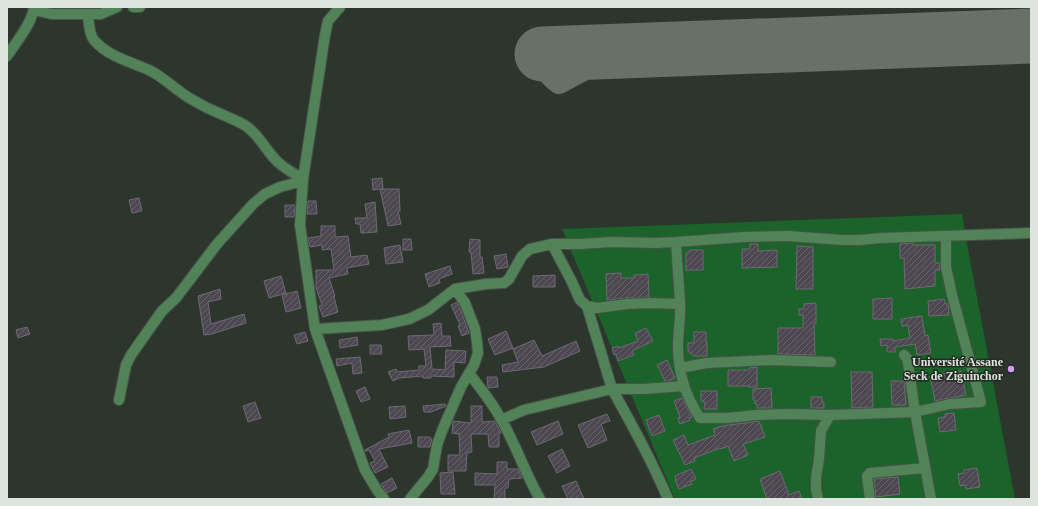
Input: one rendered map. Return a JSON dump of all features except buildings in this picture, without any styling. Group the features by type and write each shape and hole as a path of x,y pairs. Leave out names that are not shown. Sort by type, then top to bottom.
{"street":[{"path":"7,56 26,28 34,9 51,14 101,14 117,7"},
{"path":"133,7 140,7"},
{"path":"340,7 328,22 325,35 303,179 300,225 315,329 366,470 377,490 384,499"},
{"path":"87,14 90,20 92,38 98,45 112,54 150,70 191,99 247,126 263,143 274,158 303,179"},
{"path":"120,400 126,365 131,355 162,312 176,298 217,244 264,194 303,179"},
{"path":"315,329 382,325 409,319 428,310 455,289 504,283 509,279 522,256 530,249 552,244 638,241 676,242 744,237 788,236 854,240 1031,234"},
{"path":"676,242 680,304 678,347 680,368 684,386 693,407 700,418 727,418 756,415 830,415 915,412 950,404 981,402 952,295 946,267 946,237"},
{"path":"552,244 580,300 587,306 597,308 627,304 680,304"},
{"path":"410,499 433,469 437,445 442,431 461,387 474,365 478,353 475,329 465,302 455,289"},
{"path":"587,306 612,389 631,423 668,499"},
{"path":"904,355 907,358 908,363 915,412 931,499"},
{"path":"680,368 708,363 771,360 831,362"},
{"path":"469,373 502,420 526,474 540,499"},
{"path":"502,420 524,410 612,389 644,389 684,386"},
{"path":"818,499 816,477 821,431 830,415"},
{"path":"870,499 867,476 870,473 925,468"}],"green space":[{"path":"962,214 1015,499 675,499 562,229"}],"taxiway":[{"path":"596,52 583,45 570,41 560,42 549,52 546,66 551,76 559,83 600,61 633,51"}],"runway":[{"path":"542,54 1031,36"}],"place":[{"name":"Université Assane Seck de Ziguinchor","path":"1011,369"}]}
